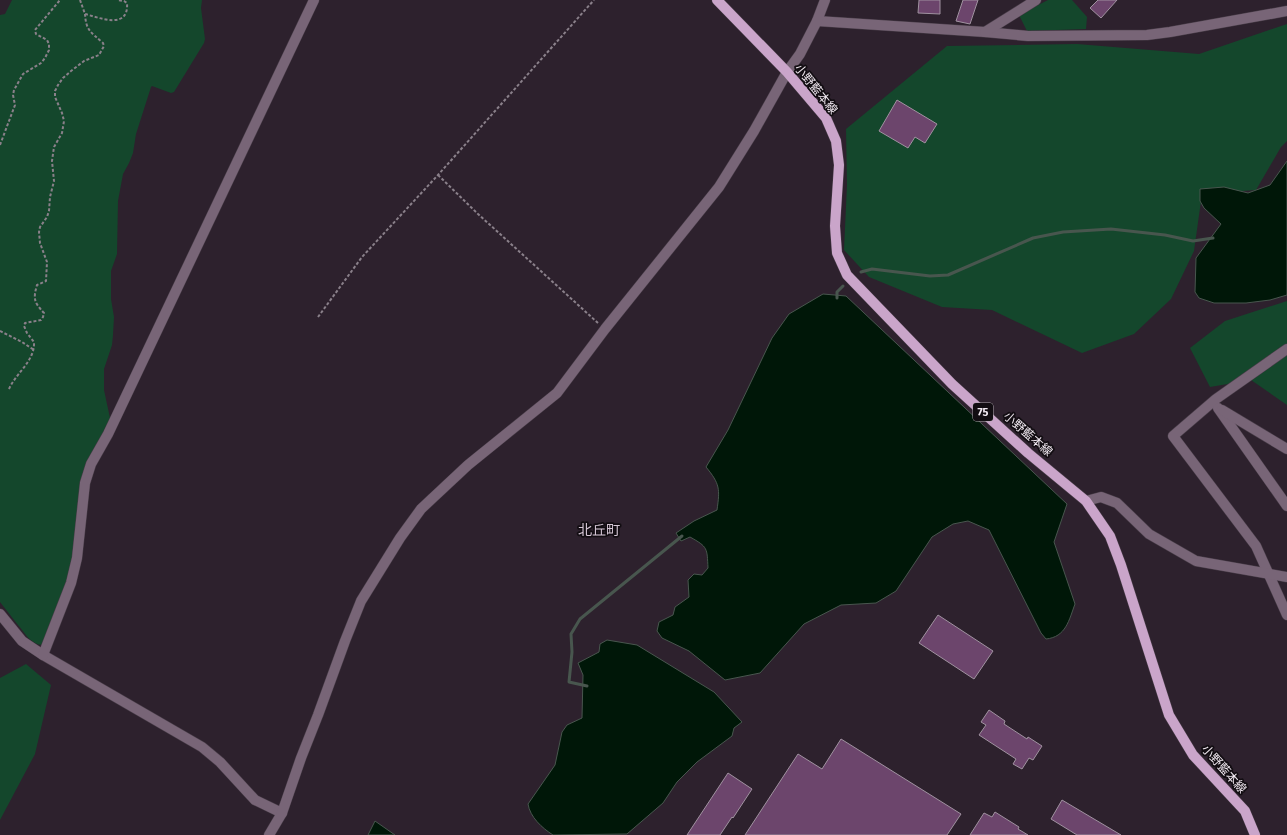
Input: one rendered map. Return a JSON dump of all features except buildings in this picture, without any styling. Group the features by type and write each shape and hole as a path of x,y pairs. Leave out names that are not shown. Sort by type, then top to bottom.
{"main road":[{"name":"小野藍本線","path":"717,0 787,72 826,118 836,141 839,165 835,226 837,253 847,275 952,384 1028,453 1086,501 1110,536 1121,565 1169,715 1193,755 1245,811 1255,835"}],"street":[{"path":"43,655 71,582 77,558 85,483 91,464 108,434 314,0"},
{"path":"269,835 282,813 301,758 361,601 400,538 421,509 468,465 557,392 605,329 719,187 754,131 787,72 800,54 817,21 825,0"},
{"path":"985,32 1036,0"},
{"path":"817,21 1028,36 1147,35 1287,11"},
{"path":"1287,349 1215,406 1173,436 1256,546 1287,615"},
{"path":"1215,406 1287,449"},
{"path":"1215,406 1287,506"},
{"path":"1086,501 1101,497 1117,503 1149,534 1196,561 1287,577"},
{"path":"0,614 22,641 43,655 202,747 220,762 255,800 282,813"}],"path":[{"path":"0,145 14,105 12,94 22,74 41,63 49,50 50,44 36,34 35,30 60,0"},
{"path":"9,388 26,366 34,350 34,342 24,326 26,322 41,320 44,312 34,301 33,297 37,286 46,281 47,262 40,243 39,232 40,227 49,211 54,181 52,160 54,147 62,133 64,121 54,91 63,78 82,63 98,55 104,46 103,42 88,29 80,0"},
{"path":"85,14 112,21 119,20 124,17 128,9 127,3 118,0"},
{"path":"318,317 362,257 438,175 594,0"},
{"path":"438,175 478,214 605,329"},
{"path":"0,331 34,350"}],"green space":[{"path":"12,0 202,0 201,8 205,39 174,92 171,93 152,86 151,87 136,134 133,153 123,174 118,201 117,254 111,271 111,299 114,317 113,335 112,345 104,369 104,390 110,418 109,424 97,444 72,563 64,589 42,645 34,643 28,638 0,602 0,15 5,14"},
{"path":"1048,0 1072,0 1087,17 1086,29 1027,31 1019,15"},
{"path":"1287,24 1287,141 1281,147 1256,190 1202,194 1194,251 1171,299 1134,334 1082,353 992,310 942,307 869,277 844,250 847,185 846,129 947,46 1077,44 1199,54"},
{"path":"1287,301 1287,405 1251,380 1210,387 1190,348 1225,321"},
{"path":"26,664 51,685 35,754 0,820 0,678"}],"shaded area":[{"path":"1287,161 1287,295 1270,300 1246,303 1214,303 1199,298 1195,292 1196,258 1221,224 1204,208 1200,201 1200,189 1224,187 1248,193 1270,185"},
{"path":"823,294 846,296 1067,504 1054,542 1075,604 1066,627 1058,635 1053,638 1046,639 1041,633 989,530 968,521 953,524 932,537 896,591 876,603 841,605 804,624 760,673 725,680 689,651 662,638 657,631 659,622 673,615 675,607 689,597 688,580 694,574 702,575 708,568 707,552 703,546 690,537 681,541 676,533 694,521 717,510 719,497 718,487 714,478 706,467 728,430 772,338 789,314"},
{"path":"607,640 637,645 714,692 742,722 734,728 732,736 697,762 677,782 663,803 627,834 553,835 537,822 529,809 528,804 555,765 562,732 567,725 582,718 583,675 578,663 599,652 600,644"},
{"path":"375,821 395,835 368,835"}],"waterway":[{"path":"861,272 872,269 930,276 948,275 1033,238 1063,232 1111,229 1165,235 1193,241 1213,238"},
{"path":"837,298 837,292 843,286"},
{"path":"587,686 569,682 572,652 571,634 580,619 682,536"}],"district":[{"name":"北丘町","path":"599,530"}]}
